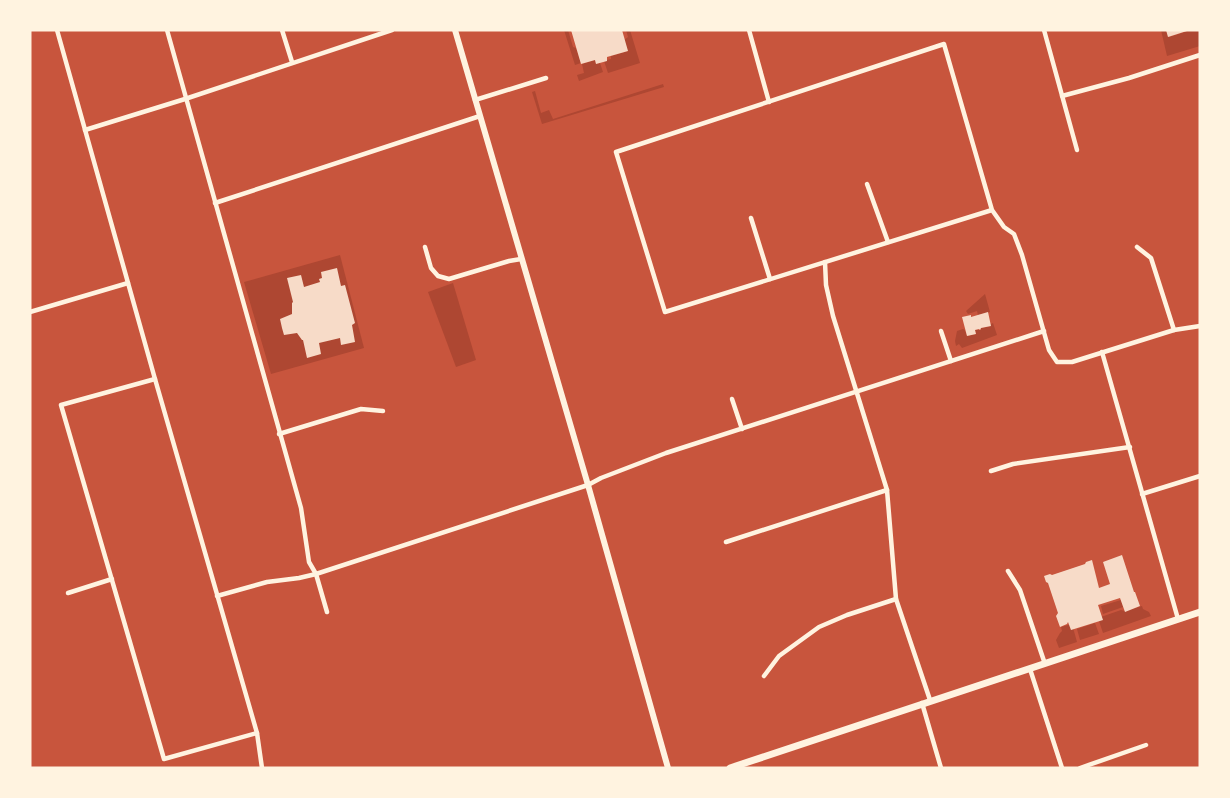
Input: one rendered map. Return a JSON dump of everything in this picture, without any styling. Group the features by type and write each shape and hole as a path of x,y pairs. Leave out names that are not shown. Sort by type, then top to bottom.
{"main road":[{"path":"730,768 1200,612"}],"street":[{"path":"57,30 154,379 257,733 262,768"},
{"path":"166,30 301,508 309,562 316,574 327,612"},
{"path":"282,30 292,62"},
{"path":"85,130 392,30"},
{"path":"455,30 668,768"},
{"path":"749,30 769,102"},
{"path":"1044,30 1077,150"},
{"path":"992,210 665,312 616,152 944,44 992,210 1005,227 1014,234 1049,350 1057,362 1072,362 1174,330 1200,326"},
{"path":"1062,96 1130,78 1200,55"},
{"path":"476,100 546,78"},
{"path":"215,203 480,116"},
{"path":"867,184 888,242"},
{"path":"751,219 770,279"},
{"path":"426,247 431,268 438,276 449,279 509,261 521,260"},
{"path":"1137,247 1150,258 1174,330"},
{"path":"825,262 826,285 833,316 887,490 896,599 926,702 941,768"},
{"path":"30,302 31,311 128,283"},
{"path":"941,331 951,361"},
{"path":"217,596 267,582 316,574 588,485 666,453 1044,331"},
{"path":"1102,352 1178,619"},
{"path":"154,379 61,405 164,759 257,733"},
{"path":"732,399 742,429"},
{"path":"279,434 361,409 383,411"},
{"path":"991,471 1013,464 1130,447"},
{"path":"1142,494 1200,476"},
{"path":"726,542 887,490"},
{"path":"1008,571 1020,590 1045,664"},
{"path":"68,593 112,579"},
{"path":"764,676 779,656 819,627 896,599"},
{"path":"1030,669 1062,768"},
{"path":"1080,768 1146,745"}],"shaded area":[{"path":"564,30 568,30 581,63 575,65"},
{"path":"626,30 630,30 640,63 608,73 604,61 611,59 611,56 628,51 624,40 628,37"},
{"path":"1161,30 1166,30 1169,37 1191,30 1200,30 1200,46 1167,56"},
{"path":"595,60 596,64 600,63 603,72 579,81 577,75 584,73 582,64"},
{"path":"663,84 664,87 542,124 532,92 535,91 541,113 549,110 553,119"},
{"path":"340,255 364,348 271,374 244,282"},
{"path":"453,283 476,360 456,367 428,292"},
{"path":"985,294 990,312 978,315 977,311 968,314 966,311"},
{"path":"993,323 997,335 962,348 959,344 956,346 957,331 965,330 967,336 976,334 975,330 981,330"},
{"path":"1121,600 1123,607 1103,614 1101,606"},
{"path":"1142,606 1151,616 1103,633 1098,618"},
{"path":"1095,623 1099,634 1080,640 1077,629"},
{"path":"1072,624 1077,642 1059,648 1056,640 1062,631 1061,627"}],"building":[{"path":"571,30 622,30 628,51 607,57 607,61 596,64 595,60 581,64"},
{"path":"1166,30 1190,30 1168,37"},
{"path":"337,268 341,286 345,285 355,323 352,325 355,342 341,345 340,338 319,343 321,354 307,358 303,340 297,333 284,335 282,328 280,319 292,314 293,302 287,278 301,275 304,287 320,282 321,272"},
{"path":"988,312 991,326 975,330 976,334 967,336 962,317"},
{"path":"1122,555 1140,606 1125,612 1120,598 1098,605 1103,620 1071,630 1068,622 1060,627 1056,616 1058,613 1044,576 1092,560 1099,588 1110,584 1103,562"}]}
